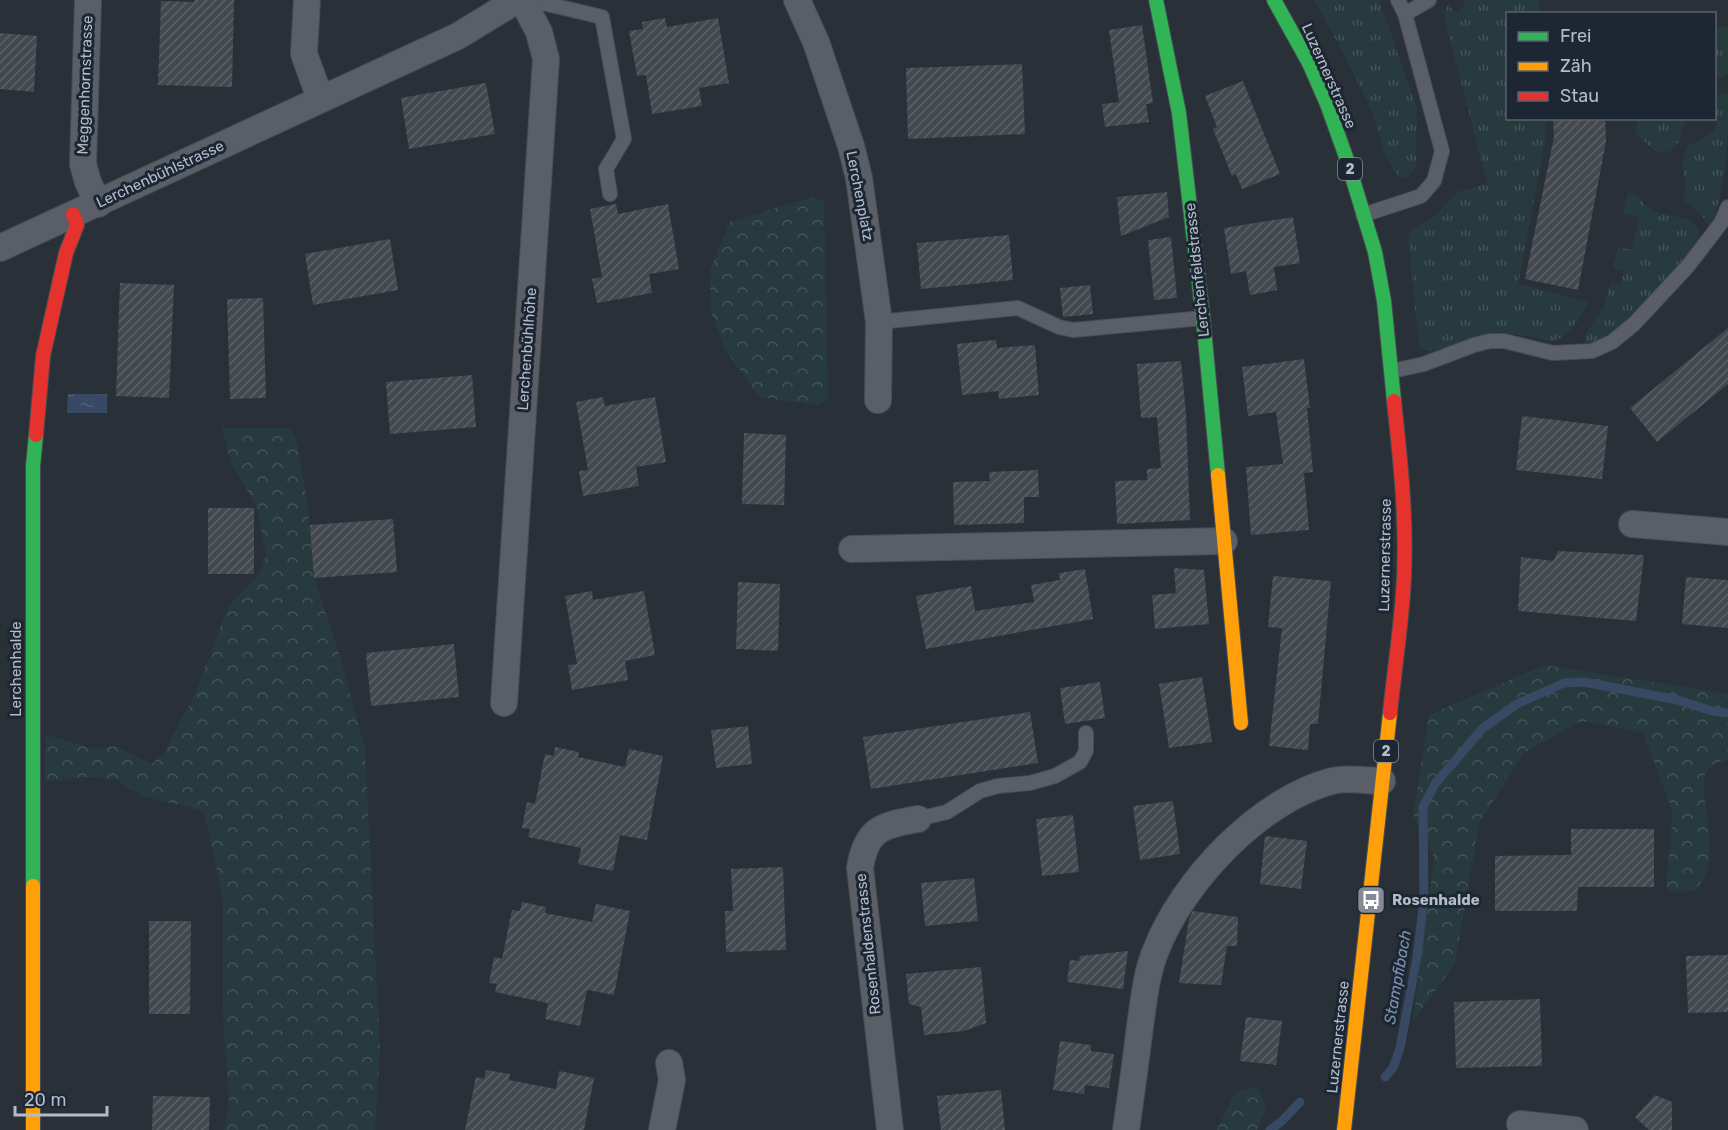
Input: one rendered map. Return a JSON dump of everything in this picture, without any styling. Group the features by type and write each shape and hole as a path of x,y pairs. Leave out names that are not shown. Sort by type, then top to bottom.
{"street":[{"name":"Meggenhornstrasse","path":"88,0 83,164 87,182 98,204"},
{"path":"307,0 304,54 320,99"},
{"name":"Lerchenbühlstrasse","path":"0,248 458,36 517,0"},
{"name":"Lerchenbühlhöhe","path":"504,703 546,59 539,32 522,0"},
{"name":"Lerchenplatz","path":"797,0 816,42 859,178 879,321 878,400"},
{"name":"Lerchenfeldstrasse","path":"1156,0 1179,113 1203,318 1240,723"},
{"name":"Luzernerstrasse","path":"1274,0 1309,63 1327,104 1375,252 1392,371 1402,475 1403,593 1344,1130"},
{"name":"Lerchenhalde","path":"33,1130 33,466 44,356 66,253 77,225 73,214"},
{"path":"1632,524 1728,532"},
{"path":"852,549 1224,541"},
{"path":"1126,1130 1147,980 1156,950 1184,896 1219,855 1247,828 1278,806 1314,787 1335,780 1382,781"},
{"name":"Rosenhaldenstrasse","path":"890,1130 860,868 862,852 877,830 918,819"},
{"path":"662,1130 672,1080 669,1063"},
{"path":"1520,1124 1575,1130"}],"lane":[{"path":"530,0 602,17 624,140 606,169 610,194"},
{"path":"1363,215 1421,196 1434,181 1443,151 1405,14 1398,0"},
{"path":"1405,14 1429,0"},
{"path":"1392,371 1424,364 1490,341 1504,341 1553,353 1592,351 1612,342 1634,324 1688,266 1721,223 1728,207"},
{"path":"879,321 1018,308 1059,327 1073,330 1203,318"},
{"name":"Rosenhaldenstrasse","path":"918,819 931,818 947,812 981,791 998,786 1030,783 1055,776 1080,762 1086,750 1086,733"}],"green space":[{"path":"1314,0 1379,0 1417,108 1416,165 1405,178 1400,177 1389,163 1365,97"},
{"path":"1463,0 1539,0 1540,12 1506,12 1506,120 1545,120 1546,136 1518,284 1589,302 1574,326 1557,339 1549,341 1497,333 1482,335 1446,348 1428,350 1419,348 1408,237 1411,230 1435,216 1457,192 1487,184 1445,19 1448,5 1455,12 1466,6"},
{"path":"1728,26 1728,74 1716,79 1716,28"},
{"path":"1728,93 1727,146 1724,179 1710,228 1701,214 1684,200 1685,181 1682,164 1687,147 1708,136 1715,128 1717,123 1716,96"},
{"path":"1637,120 1685,120 1679,142 1670,151 1659,152 1651,148 1636,134"},
{"path":"1628,193 1638,195 1652,210 1692,222 1698,228 1700,241 1633,317 1602,340 1588,345 1585,343 1585,335 1604,306 1611,282 1620,284 1624,271 1613,268 1618,247 1632,250 1639,218 1623,213"},
{"path":"812,197 824,201 828,398 818,405 759,397 725,349 711,312 710,270 730,222"},
{"path":"222,428 291,428 298,445 310,525 314,578 340,656 365,749 380,1050 375,1130 224,1130 229,1105 223,1014 223,900 204,811 143,796 115,779 87,777 44,782 46,735 95,749 115,746 152,764 165,752 191,703 229,605 254,580 263,566 266,553 256,505 231,464"},
{"path":"1544,665 1728,694 1728,760 1710,767 1704,780 1710,844 1706,873 1695,890 1677,893 1666,888 1673,813 1643,733 1581,721 1524,753 1479,823 1455,964 1413,1021 1434,857 1413,814 1429,715"},
{"path":"1257,1087 1266,1106 1257,1130 1217,1130 1235,1092"}],"water":[{"path":"68,394 107,394 107,413 67,413"}],"building":[{"path":"194,0 234,0 232,87 158,85 161,1 194,2"},
{"path":"665,18 667,27 718,18 729,83 699,88 702,106 652,114 646,75 637,76 629,31 643,29 642,22"},
{"path":"1142,25 1153,103 1146,104 1149,122 1105,127 1102,104 1119,102 1109,30"},
{"path":"0,33 37,36 34,92 0,89"},
{"path":"1022,64 1025,134 908,139 906,68"},
{"path":"1243,81 1280,174 1242,189 1236,174 1232,176 1213,129 1217,127 1205,96"},
{"path":"486,83 495,134 409,149 401,98"},
{"path":"1553,120 1605,120 1606,141 1578,290 1525,279 1554,137"},
{"path":"1167,192 1169,217 1121,236 1117,197"},
{"path":"616,204 618,214 668,204 679,269 649,274 652,293 597,303 592,279 602,277 590,209"},
{"path":"1293,217 1300,263 1274,267 1277,290 1250,295 1246,271 1231,274 1224,228"},
{"path":"1009,235 1013,280 921,289 917,243"},
{"path":"1171,237 1177,298 1154,300 1148,240"},
{"path":"390,239 398,290 313,305 305,254"},
{"path":"120,283 174,285 169,398 116,396"},
{"path":"1090,285 1093,314 1063,317 1060,288"},
{"path":"263,298 266,398 230,399 227,299"},
{"path":"1728,328 1728,384 1657,442 1630,408"},
{"path":"996,340 997,348 1035,345 1039,395 999,399 998,391 962,395 957,344"},
{"path":"1304,359 1310,408 1307,408 1313,472 1304,473 1309,530 1251,535 1246,467 1283,464 1276,412 1248,416 1242,367"},
{"path":"1181,361 1186,414 1190,520 1117,524 1115,481 1147,480 1147,469 1161,468 1157,417 1141,418 1137,364"},
{"path":"472,375 476,427 390,434 386,382"},
{"path":"603,397 605,406 655,397 666,462 636,467 639,486 583,496 579,471 588,470 576,402"},
{"path":"1522,416 1608,426 1602,479 1516,470"},
{"path":"744,433 786,435 784,505 742,504"},
{"path":"1038,470 1039,497 1024,497 1024,523 954,525 953,482 990,481 989,472"},
{"path":"208,508 254,508 254,574 208,574"},
{"path":"393,519 397,572 314,578 310,525"},
{"path":"1558,551 1644,555 1636,621 1518,611 1521,557 1553,561"},
{"path":"1174,568 1204,570 1209,624 1155,629 1152,595 1176,593"},
{"path":"1085,569 1093,619 926,649 916,596 971,586 975,611 1034,602 1031,585 1060,580 1059,573"},
{"path":"1273,576 1331,581 1318,724 1310,724 1308,750 1269,746 1282,628 1268,627"},
{"path":"1686,577 1728,580 1728,628 1682,624"},
{"path":"738,582 780,584 778,651 736,649"},
{"path":"592,591 593,600 644,591 655,655 625,661 628,680 572,690 568,665 577,664 565,596"},
{"path":"454,644 459,697 371,706 366,653"},
{"path":"1202,677 1212,742 1169,748 1159,684"},
{"path":"1100,682 1105,718 1065,724 1060,688"},
{"path":"1030,712 1038,763 871,789 863,737"},
{"path":"748,726 752,764 716,768 711,730"},
{"path":"555,747 579,752 578,757 625,767 629,749 663,756 647,840 620,835 613,871 578,864 581,848 528,837 530,829 522,828 527,802 535,804 545,754 554,756"},
{"path":"1173,801 1180,854 1140,860 1133,806"},
{"path":"1073,815 1079,872 1042,876 1036,819"},
{"path":"1571,829 1654,829 1654,887 1578,887 1577,911 1495,911 1495,856 1571,855"},
{"path":"1265,836 1307,841 1301,889 1260,884"},
{"path":"783,867 786,950 726,952 725,911 733,911 731,869"},
{"path":"974,878 978,921 925,926 921,883"},
{"path":"522,902 546,907 545,913 592,922 596,904 630,911 614,995 587,990 580,1026 545,1019 548,1003 495,992 497,984 489,983 494,957 502,959 512,910 520,911"},
{"path":"1193,911 1238,917 1237,946 1227,946 1221,985 1179,983 1189,919"},
{"path":"149,921 191,921 190,1014 149,1014"},
{"path":"1128,951 1123,989 1067,982 1070,960 1079,961 1080,956"},
{"path":"1728,955 1728,1012 1688,1013 1686,956"},
{"path":"981,967 986,1023 964,1031 924,1035 921,1007 909,1004 906,974"},
{"path":"1540,999 1542,1066 1456,1068 1454,1002"},
{"path":"1246,1017 1282,1021 1276,1065 1240,1061"},
{"path":"1060,1041 1091,1045 1091,1051 1114,1054 1109,1088 1085,1085 1084,1094 1053,1090"},
{"path":"486,1070 510,1074 509,1080 556,1089 559,1071 594,1078 584,1130 465,1130 476,1077 484,1079"},
{"path":"1001,1090 1005,1130 941,1130 937,1096"},
{"path":"1655,1095 1672,1102 1672,1130 1649,1130 1635,1117"},
{"path":"153,1096 210,1097 209,1130 152,1130"}],"waterway":[{"name":"Stampfibach","path":"1385,1077 1393,1068 1400,1048 1417,957 1424,899 1423,807 1435,784 1483,728 1517,704 1564,683 1584,682 1678,700 1712,711 1728,713"},
{"name":"Stampfibach","path":"1270,1130 1300,1102"}],"traffic: fast":[{"path":"1156,0 1179,113 1203,318 1218,475"},
{"path":"1274,0 1309,63 1327,104 1375,252 1384,301 1394,401"},
{"path":"33,886 33,466 36,435"}],"traffic: slow":[{"path":"1218,475 1241,723"},
{"path":"1344,1130 1390,713"},
{"path":"33,886 33,1130"}],"traffic: jam":[{"path":"36,435 43,356 66,253 77,225 73,214"},
{"path":"1390,713 1402,609 1405,546 1394,401"}],"place":[{"name":"Rosenhalde","path":"1371,900"}]}
